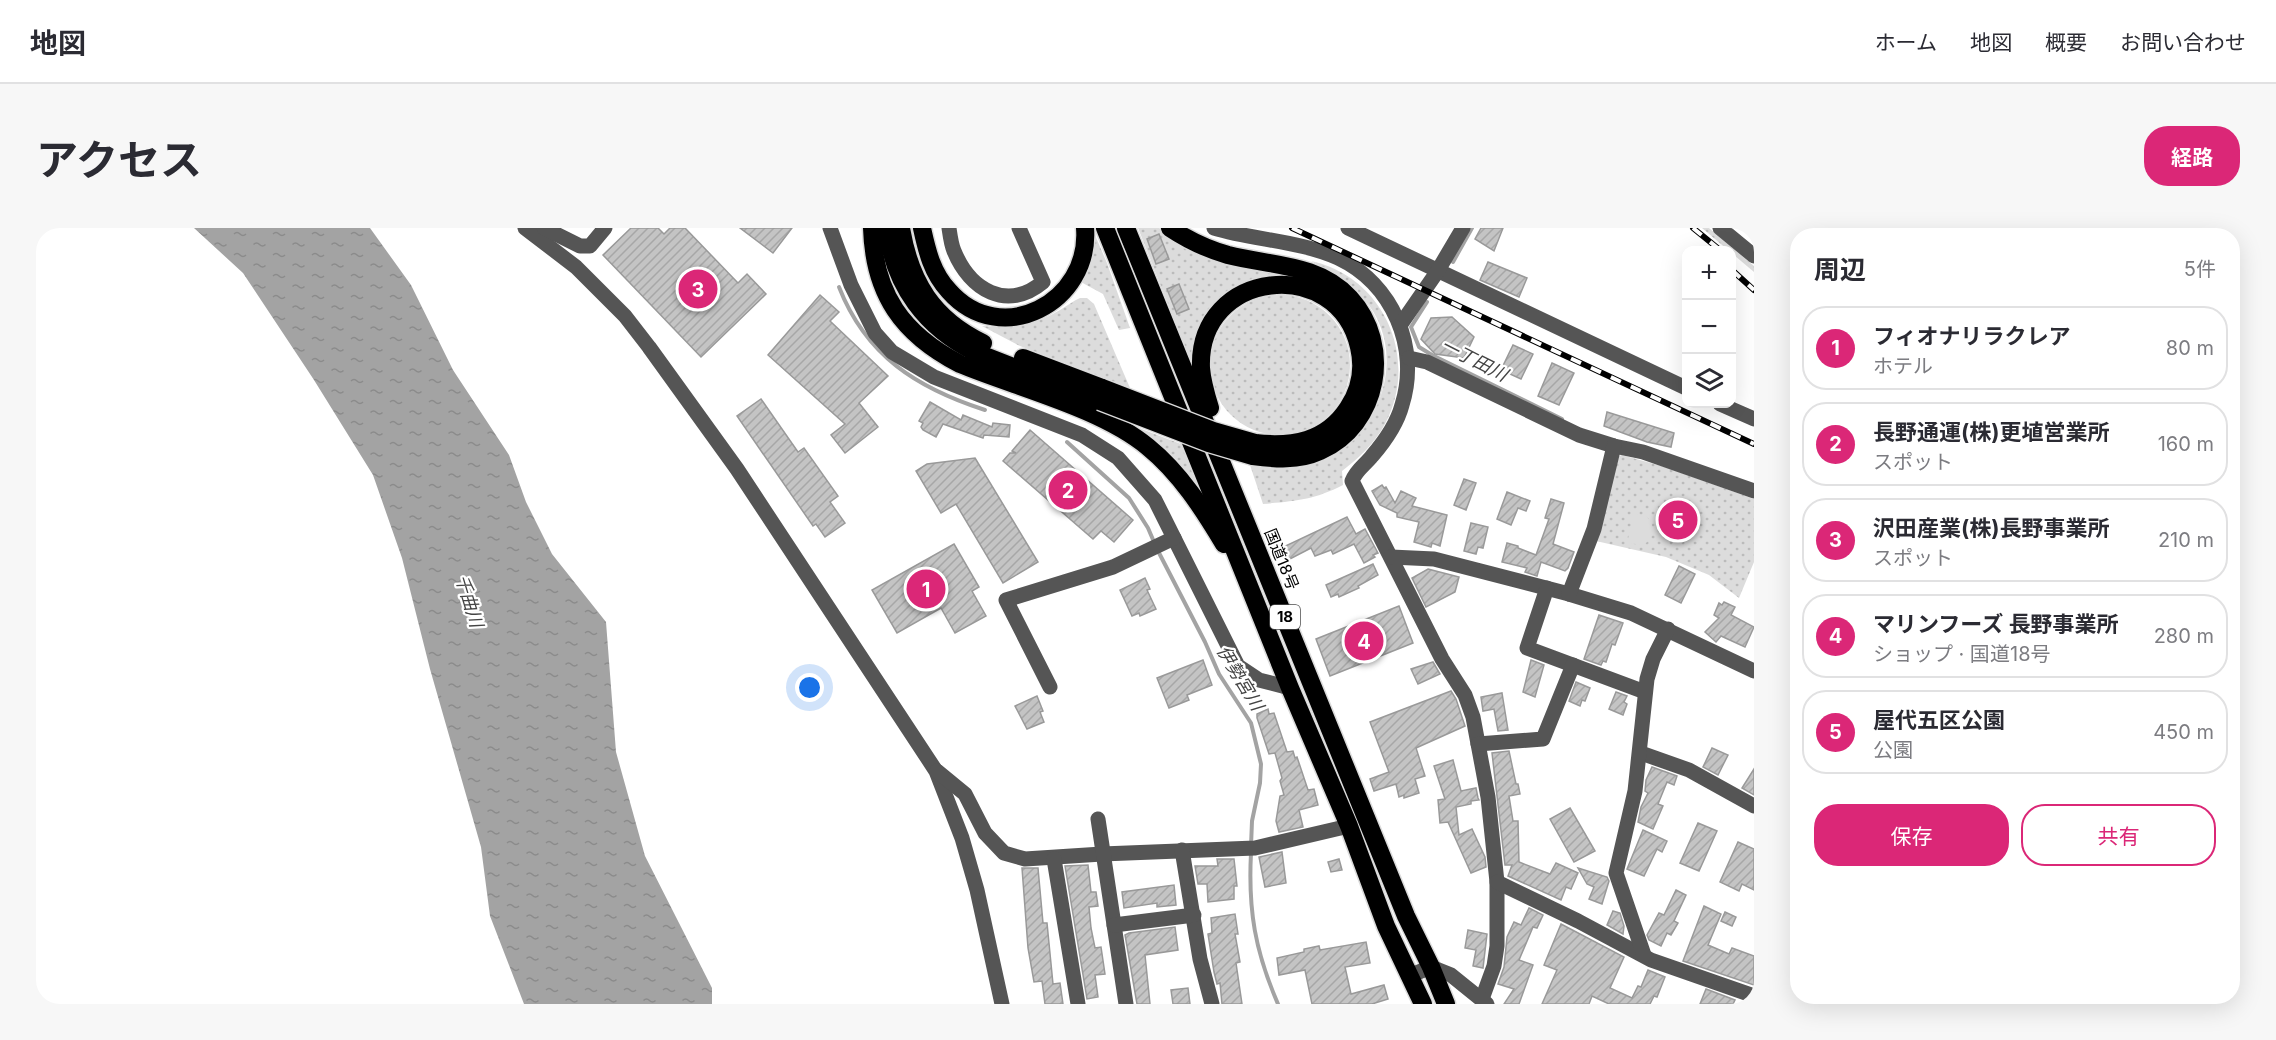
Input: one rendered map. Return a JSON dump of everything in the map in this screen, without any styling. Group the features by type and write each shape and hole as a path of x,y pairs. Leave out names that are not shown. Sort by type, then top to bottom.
{"highway":[{"path":"872,228 874,261 878,277 892,305 913,333 942,355 960,364 1102,419 1149,447 1178,476 1193,496 1253,595"},
{"path":"887,228 892,256 905,289 924,316 961,346 1213,431 1254,449 1287,459 1320,451 1348,432 1359,420 1372,390 1376,366 1373,341 1360,311 1350,298 1337,286 1323,278 1289,266 1213,250 1195,244 1170,228"},
{"path":"901,228 906,257 920,288 929,301 952,324 965,334 1101,394"},
{"path":"922,228 932,265 950,292 962,303 976,311 1007,318 1037,311 1063,293 1080,267 1084,253 1085,228"},
{"name":"18","path":"1105,228 1290,688 1349,826 1386,926 1423,1004"},
{"name":"国道18号","path":"1126,228 1406,916 1446,1004"},
{"path":"1243,514 1203,382 1202,352 1206,337 1222,308 1258,286 1289,284 1320,294 1334,304 1352,328 1361,357 1358,388 1343,415 1320,434 1291,444 1254,449"}],"street":[{"path":"525,228 576,267 625,316 649,347 737,469 936,771 962,838 977,890 1002,1004"},
{"path":"544,228 580,246 590,246 604,228"},
{"path":"830,228 851,285 875,333 892,352 934,377 1082,435 1118,458 1155,500 1162,544 1238,666 1259,680 1290,688"},
{"path":"949,228 954,251 969,278 984,290 1000,296 1015,297 1032,291 1043,282 1019,228"},
{"path":"1214,228 1237,235 1313,249 1338,258 1360,271 1377,288 1401,324 1408,358 1406,391 1402,406 1382,445 1355,472 1352,481 1442,659 1465,695 1473,717 1488,797 1497,882 1497,946 1485,1001 1451,975 1431,967 1409,976"},
{"path":"1347,228 1682,386"},
{"path":"1401,324 1437,272 1463,228"},
{"path":"1720,228 1754,256"},
{"path":"1408,358 1426,362 1580,435 1643,452 1754,491"},
{"path":"1729,408 1754,419"},
{"path":"1569,594 1594,529 1614,446"},
{"path":"1050,687 1006,600 1113,567 1162,544"},
{"path":"1391,557 1434,560 1569,594 1631,613 1752,666"},
{"path":"1547,588 1527,648 1645,692"},
{"path":"1644,955 1616,873 1635,791 1641,753 1645,692 1653,659 1668,629"},
{"path":"1478,744 1543,739 1573,665"},
{"path":"1641,753 1689,770 1754,806"},
{"path":"936,771 964,794 986,833 1004,853 1025,860 1102,854 1251,848 1349,826"},
{"path":"1098,819 1126,1004"},
{"path":"1182,850 1200,959 1212,1004"},
{"path":"1054,859 1078,1004"},
{"path":"1497,882 1651,960 1754,996"},
{"path":"1114,925 1194,915"}],"shaded area":[{"path":"1092,228 1130,328 1119,330 1103,294 1079,281"},
{"path":"1138,228 1159,228 1165,234 1288,273 1287,277 1278,276 1259,280 1234,292 1195,373"},
{"path":"1702,228 1709,228 1730,246 1723,246"},
{"path":"1736,251 1754,266 1754,272 1736,257"},
{"path":"1311,261 1337,270 1358,284 1376,302 1388,324 1396,348 1398,373 1395,399 1385,424 1376,438 1342,471 1343,485 1313,497 1263,504 1249,462 1271,468 1293,468 1321,461 1345,447 1364,427 1378,403 1385,377 1386,349 1379,322 1358,293"},
{"path":"1280,295 1307,300 1330,315 1345,338 1350,365 1345,392 1330,415 1307,430 1280,435 1253,430 1230,415 1215,392 1210,365 1215,338 1230,315 1253,300"},
{"path":"1080,298 1087,298 1094,304 1130,388 1020,346 982,326 1003,327 1032,322 1051,315"},
{"path":"1131,425 1181,444 1200,491"},
{"path":"1619,456 1665,467 1754,499 1754,562 1739,598 1709,575 1666,557 1596,541"},
{"path":"1634,514 1647,517 1652,523 1651,538 1644,545 1627,543"}],"water":[{"name":"千曲川","path":"194,228 370,228 411,285 453,370 509,455 526,502 552,554 606,622 616,752 645,856 712,988 712,1004 524,1004 490,916 481,847 430,669 402,558 373,475 243,273"}],"building":[{"path":"631,228 658,228 664,234 670,228 685,228 738,283 747,274 766,294 701,357 603,255"},
{"path":"740,228 792,228 773,253"},
{"path":"1481,228 1503,228 1494,251 1475,239"},
{"path":"1159,234 1169,259 1156,264 1147,239"},
{"path":"1488,262 1527,278 1519,297 1480,280"},
{"path":"1179,284 1189,309 1177,314 1167,289"},
{"path":"820,295 839,312 830,321 888,376 859,403 878,427 845,453 831,435 845,424 768,355"},
{"path":"1452,317 1474,337 1464,358 1435,354 1421,339 1431,318"},
{"path":"1513,345 1533,354 1521,379 1501,370"},
{"path":"1552,363 1574,373 1559,405 1538,396"},
{"path":"761,399 798,452 804,448 838,496 830,502 845,523 825,537 816,524 813,526 737,416"},
{"path":"930,402 961,420 963,415 992,427 993,423 1010,425 1009,437 984,435 983,438 943,424 936,437 923,430 921,427 923,423 919,421"},
{"path":"1607,412 1674,433 1671,447 1647,442 1604,426"},
{"path":"1030,430 1133,520 1114,542 1101,531 1093,539 1003,461 1010,453 1016,453 1012,451"},
{"path":"975,458 1038,562 1003,583 956,504 941,513 916,471 927,464"},
{"path":"1464,479 1476,483 1466,510 1454,505"},
{"path":"1382,485 1386,487 1395,503 1401,491 1416,498 1412,506 1447,515 1440,546 1432,543 1431,547 1414,542 1419,522 1397,517 1397,513 1380,505 1372,491"},
{"path":"1507,492 1530,501 1526,511 1518,508 1511,525 1497,519"},
{"path":"1551,499 1564,503 1553,544 1574,552 1568,568 1565,571 1541,562 1537,576 1525,572 1527,568 1502,562 1507,543 1536,555 1549,519 1545,518"},
{"path":"1347,517 1356,534 1365,529 1378,553 1373,555 1375,557 1364,563 1354,544 1333,554 1331,550 1315,556 1311,548 1286,561 1279,549"},
{"path":"1471,523 1488,527 1483,548 1478,547 1476,554 1464,551"},
{"path":"954,544 979,587 972,591 986,616 955,633 941,608 897,633 872,590"},
{"path":"1373,564 1378,575 1358,586 1359,588 1339,597 1338,594 1331,597 1326,585"},
{"path":"1679,566 1695,574 1681,603 1665,595"},
{"path":"1428,569 1459,577 1455,592 1426,607 1412,578"},
{"path":"1145,578 1150,589 1147,590 1156,609 1140,616 1139,613 1132,616 1120,590"},
{"path":"1724,602 1735,607 1731,615 1754,627 1745,647 1721,636 1716,642 1705,632 1719,618 1714,615 1719,603 1722,605"},
{"path":"1399,606 1413,643 1330,676 1316,639"},
{"path":"1599,615 1623,623 1615,645 1612,644 1606,662 1603,661 1601,665 1584,659"},
{"path":"1203,660 1212,685 1187,695 1189,700 1169,708 1157,678"},
{"path":"1531,660 1544,665 1535,697 1523,692"},
{"path":"1433,662 1440,674 1418,684 1411,669"},
{"path":"1576,682 1590,688 1585,701 1582,700 1580,706 1569,701"},
{"path":"1451,691 1465,726 1416,748 1425,776 1415,779 1419,793 1404,798 1404,795 1399,797 1396,784 1374,791 1370,779 1389,772 1370,722"},
{"path":"1616,692 1627,696 1623,715 1609,709"},
{"path":"1502,693 1508,730 1498,731 1494,709 1483,711 1481,697"},
{"path":"1037,696 1043,711 1040,712 1044,722 1027,729 1015,706"},
{"path":"1268,709 1269,714 1274,713 1287,752 1293,751 1295,758 1297,757 1308,790 1314,789 1318,805 1299,810 1303,827 1279,832 1276,821 1280,796 1284,795 1280,781 1282,778 1275,753 1269,754 1257,718 1257,714"},
{"path":"1712,748 1728,755 1718,775 1703,767"},
{"path":"1509,751 1520,794 1509,796 1513,821 1518,821 1519,862 1550,874 1556,863 1578,873 1571,889 1566,887 1561,900 1508,876 1512,865 1505,865 1492,753"},
{"path":"1453,760 1461,791 1476,788 1479,800 1456,807 1459,835 1472,829 1485,857 1486,867 1471,873 1448,822 1440,823 1438,800 1445,799 1434,766"},
{"path":"1652,767 1677,776 1674,785 1667,782 1658,804 1663,806 1653,829 1638,822 1641,807 1648,793 1645,791 1646,780"},
{"path":"1754,769 1754,795 1742,788"},
{"path":"1570,808 1595,851 1574,862 1550,819"},
{"path":"1698,823 1717,831 1699,871 1680,863"},
{"path":"1643,830 1667,841 1662,852 1657,849 1644,876 1627,869"},
{"path":"1738,842 1754,849 1754,890 1742,884 1739,891 1720,882"},
{"path":"1282,852 1286,883 1265,887 1259,857"},
{"path":"1217,859 1234,859 1237,886 1234,886 1234,899 1208,902 1207,884 1198,884 1195,866 1218,866"},
{"path":"1339,859 1342,870 1331,872 1328,862"},
{"path":"1088,865 1091,892 1096,892 1098,906 1089,907 1091,928 1095,948 1101,947 1105,974 1095,975 1098,997 1087,999 1065,866"},
{"path":"1022,868 1038,868 1043,923 1047,923 1053,984 1060,983 1063,1004 1045,1004 1042,981 1034,982 1028,948"},
{"path":"1578,868 1607,877 1609,881 1602,904 1589,899 1594,887 1587,884"},
{"path":"1174,885 1176,905 1157,907 1157,903 1124,908 1122,892"},
{"path":"1676,890 1686,895 1674,921 1678,923 1671,935 1667,933 1661,946 1649,940 1647,935 1659,913 1664,915"},
{"path":"1704,906 1721,914 1708,945 1729,954 1732,948 1754,956 1754,985 1683,961"},
{"path":"1529,908 1543,915 1537,928 1533,927 1519,960 1533,965 1519,1004 1504,1004 1514,989 1498,984 1504,967 1507,937 1514,922 1521,925"},
{"path":"1613,911 1620,913 1624,926 1623,934 1607,925"},
{"path":"1725,912 1736,917 1732,926 1721,921"},
{"path":"1235,914 1238,934 1235,934 1240,962 1236,963 1242,1004 1222,1004 1220,983 1217,984 1214,972 1208,934 1212,933 1211,918"},
{"path":"1561,924 1624,957 1610,988 1632,998 1638,986 1641,987 1648,970 1665,977 1657,997 1654,996 1650,1004 1609,1004 1592,996 1589,1004 1542,1004 1557,970 1544,965"},
{"path":"1175,927 1178,950 1145,955 1150,1004 1137,1004 1125,935"},
{"path":"1468,930 1487,934 1483,968 1473,966 1476,950 1465,948"},
{"path":"1366,942 1370,963 1345,967 1351,994 1384,985 1388,999 1372,1004 1312,1004 1305,970 1279,975 1277,958 1319,946 1320,950"},
{"path":"1188,988 1190,1004 1173,1004 1171,990"},
{"path":"1706,989 1735,1000 1733,1004 1700,1004"}],"waterway":[{"name":"一丁田川","path":"1453,262 1472,228"},
{"name":"伊勢宮川","path":"839,287 850,311 864,332 897,366 916,380 937,391 985,410"},
{"name":"一丁田川","path":"1427,302 1411,327 1419,347 1562,419"},
{"name":"伊勢宮川","path":"1067,442 1129,498 1154,542"},
{"name":"伊勢宮川","path":"1157,549 1219,674 1251,723 1261,764 1260,783 1252,821 1251,846"},
{"name":"伊勢宮川","path":"1251,853 1250,874 1255,930 1264,966 1278,1004"}],"railway":[{"path":"1292,228 1754,444"},
{"path":"1693,228 1715,246"},
{"path":"1736,274 1754,290"}],"place":[{"name":"沢田産業(株)長野事業所","path":"698,289"},
{"name":"長野通運(株)更埴営業所","path":"1068,490"},
{"name":"屋代五区公園","path":"1678,520"},
{"name":"フィオナリラクレア","path":"926,589"},
{"name":"マリンフーズ 長野事業所","path":"1364,641"}]}
